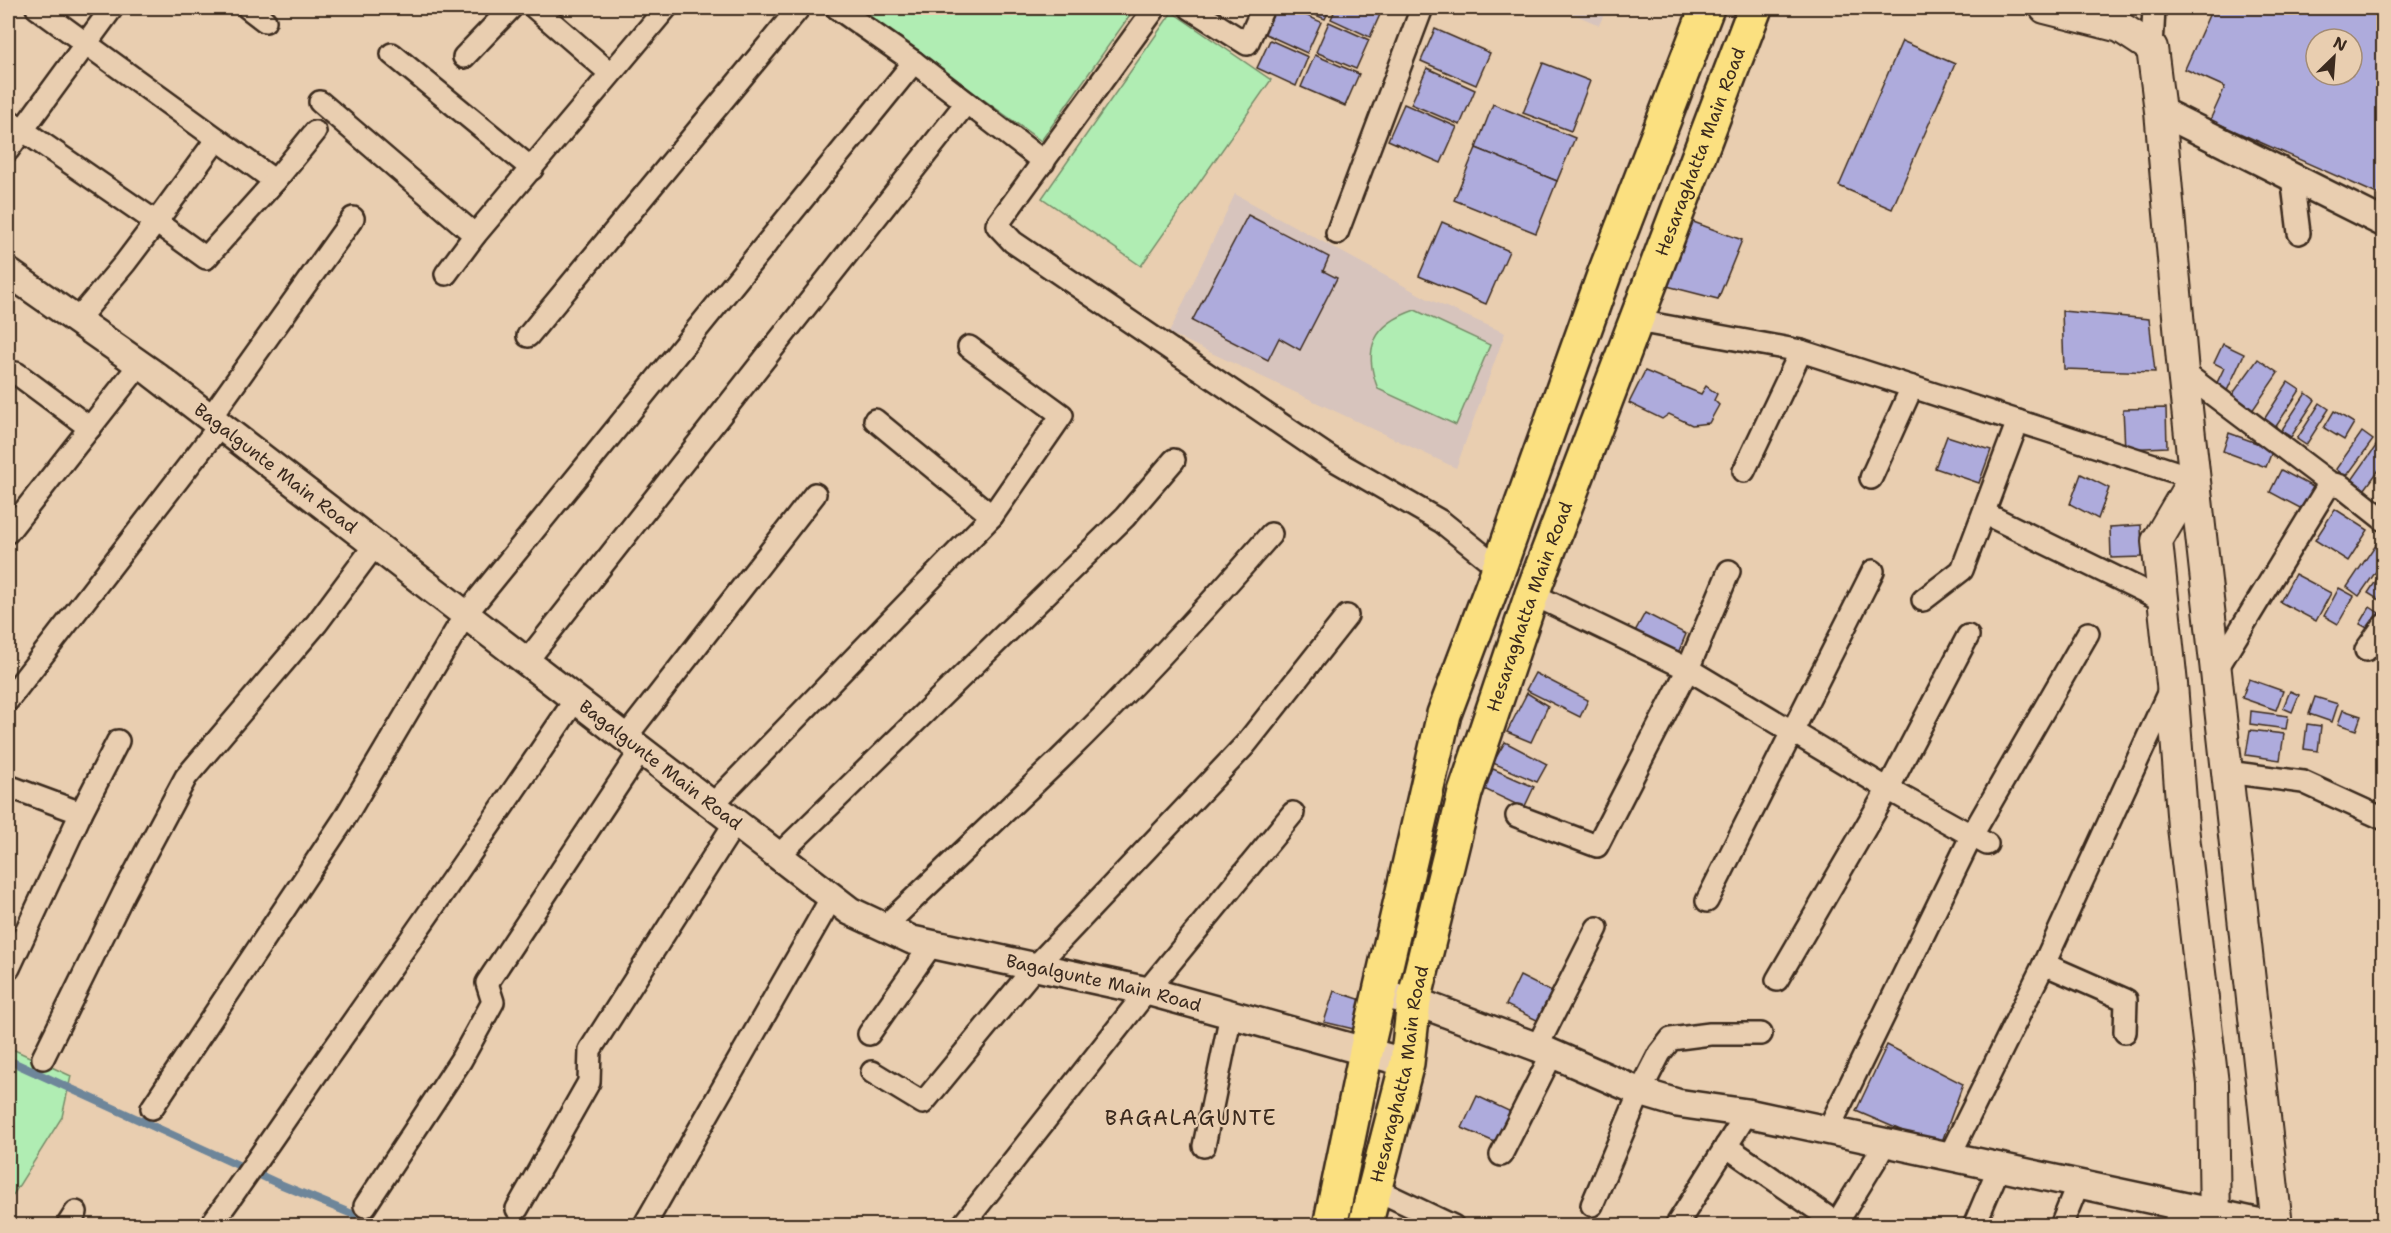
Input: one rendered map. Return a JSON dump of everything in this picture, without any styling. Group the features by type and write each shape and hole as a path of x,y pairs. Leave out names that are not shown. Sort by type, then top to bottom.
{"main road":[{"name":"Hesaraghatta Main Road","path":"1330,1226 1366,1052 1444,714 1604,275 1707,8"},
{"name":"Hesaraghatta Main Road","path":"1365,1226 1407,1063 1414,1001 1465,793 1532,594 1755,8"},
{"path":"2045,8 2120,27 2152,48 2160,111 2194,478 2276,1226"},
{"path":"2194,478 2157,541 2172,684 2183,827 2213,1083 2214,1219"}],"street":[{"path":"38,8 276,182"},
{"path":"8,150 15,125 112,8"},
{"path":"248,8 265,21"},
{"path":"464,57 511,8"},
{"path":"535,8 610,72"},
{"path":"446,274 475,235 666,8"},
{"path":"528,336 799,8"},
{"path":"837,8 914,62 1044,162"},
{"path":"1155,8 997,225 1013,243 1329,457 1442,522 1499,568"},
{"path":"1190,8 1247,44 1263,8"},
{"path":"1336,233 1422,8"},
{"path":"2152,48 2154,8"},
{"path":"392,54 532,169"},
{"path":"152,1108 343,821 465,615 914,62"},
{"path":"320,102 475,235"},
{"path":"526,662 966,103"},
{"path":"2160,111 2384,223"},
{"path":"15,125 207,258 276,182 315,132"},
{"path":"77,320 125,263 217,138"},
{"path":"2292,177 2299,233"},
{"path":"8,700 215,422 353,218"},
{"name":"Bagalgunte Main Road","path":"8,272 140,364 850,911 912,940 1147,991 1407,1063"},
{"path":"1637,321 1801,351 2194,478"},
{"path":"712,805 992,516 1062,415 969,347"},
{"path":"1744,471 1801,351"},
{"path":"8,532 140,364"},
{"path":"2183,372 2330,483 2341,486 2384,520"},
{"path":"16,373 90,428"},
{"path":"1871,478 1912,387"},
{"path":"875,420 992,516"},
{"path":"1923,600 1962,570 2018,421"},
{"path":"778,856 1117,525 1174,460"},
{"path":"2216,670 2330,483"},
{"path":"365,1206 461,1060 493,1002 487,983 633,744 815,494"},
{"path":"1984,513 2162,600"},
{"path":"884,927 1136,683 1208,607 1271,534"},
{"path":"43,1058 124,893 186,777 317,623 375,545"},
{"path":"1517,816 1597,846 1688,669 1729,571"},
{"path":"1707,901 1791,730 1873,571"},
{"path":"1532,594 1688,669 1888,789 1979,840"},
{"path":"872,1072 923,1103 1035,967 1245,745 1347,616"},
{"path":"2366,650 2384,625"},
{"path":"1828,1130 2088,633"},
{"path":"1777,980 1888,789 1968,636"},
{"path":"1949,1156 2044,964 2172,684"},
{"path":"210,1226 470,856 575,700"},
{"path":"8,968 117,741"},
{"path":"2227,772 2303,783 2384,819"},
{"path":"8,786 81,813"},
{"path":"962,1226 1147,991 1293,813"},
{"path":"518,1209 589,1082 590,1050 735,823"},
{"path":"644,1226 832,897"},
{"path":"1501,1155 1597,928"},
{"path":"869,1034 932,944"},
{"path":"2044,964 2126,1000 2125,1032"},
{"path":"1380,994 1414,1001 1545,1051 1640,1092 1677,1103 1747,1113 2078,1184 2177,1216 2276,1226"},
{"path":"1204,1146 1231,1014"},
{"path":"1592,1205 1640,1092 1660,1053 1671,1039 1710,1034 1761,1034"},
{"path":"1676,1226 1747,1113"},
{"path":"1726,1146 1836,1224 1880,1154 1884,1142"},
{"path":"1974,1226 1999,1167"},
{"path":"2061,1226 2078,1184"},
{"path":"1376,1189 1453,1226"}],"shaded area":[{"path":"1560,8 1607,8 1599,25"},
{"path":"1235,194 1428,299 1505,333 1456,468 1169,333"}],"green space":[{"path":"856,8 1135,8 1041,141"},
{"path":"1172,12 1271,80 1141,266 1042,198"},
{"path":"1415,310 1490,345 1456,425 1378,389 1371,361 1375,339 1390,322"},
{"path":"8,1047 71,1076 62,1117 8,1203"}],"building":[{"path":"1272,8 1290,8 1321,22 1307,53 1261,32"},
{"path":"1299,8 1330,8 1325,19"},
{"path":"1336,8 1382,10 1370,37 1331,19"},
{"path":"2198,8 2384,8 2384,197 2210,120 2225,87 2185,69 2210,13"},
{"path":"1329,22 1369,40 1356,69 1316,52"},
{"path":"1435,29 1490,53 1476,85 1421,61"},
{"path":"1270,40 1308,57 1296,86 1257,68"},
{"path":"1902,41 1955,64 1892,209 1839,186"},
{"path":"1315,55 1359,74 1345,106 1301,87"},
{"path":"1543,63 1590,81 1571,131 1523,113"},
{"path":"1427,68 1475,90 1460,125 1411,104"},
{"path":"1404,104 1457,127 1441,163 1388,140"},
{"path":"1493,104 1575,138 1557,181 1476,148"},
{"path":"1476,148 1557,181 1536,233 1454,200"},
{"path":"1248,215 1329,257 1323,271 1337,278 1300,350 1279,338 1268,360 1192,321"},
{"path":"1688,220 1742,240 1718,299 1667,286"},
{"path":"1442,222 1509,251 1486,304 1419,276"},
{"path":"2062,311 2149,319 2155,372 2064,369"},
{"path":"2223,344 2244,354 2225,395 2214,389 2224,368 2214,363"},
{"path":"2258,359 2278,373 2250,414 2229,399"},
{"path":"1645,371 1701,394 1706,386 1717,394 1714,400 1719,405 1709,423 1692,425 1669,414 1662,419 1629,403"},
{"path":"2288,382 2300,390 2275,428 2263,421"},
{"path":"2306,393 2315,400 2291,437 2281,431"},
{"path":"2320,403 2329,409 2306,445 2297,439"},
{"path":"2166,408 2167,447 2125,449 2123,409"},
{"path":"2334,411 2354,423 2344,440 2324,428"},
{"path":"2362,432 2373,440 2346,477 2336,469"},
{"path":"2229,433 2273,449 2266,467 2223,451"},
{"path":"1947,436 1991,450 1979,483 1935,468"},
{"path":"2378,443 2384,448 2384,463 2365,489 2352,480"},
{"path":"2281,470 2313,487 2302,509 2270,492"},
{"path":"2081,474 2109,488 2098,519 2070,504"},
{"path":"2335,509 2368,530 2348,561 2315,540"},
{"path":"2141,525 2142,557 2111,558 2110,527"},
{"path":"2378,541 2384,545 2384,560 2359,596 2347,587"},
{"path":"2384,569 2384,603 2368,593"},
{"path":"2295,574 2331,593 2316,621 2280,602"},
{"path":"2339,588 2354,596 2338,624 2324,616"},
{"path":"2370,607 2379,613 2369,629 2360,624"},
{"path":"1645,613 1686,634 1676,658 1633,635"},
{"path":"1535,673 1588,700 1580,717 1526,690"},
{"path":"2249,679 2283,691 2276,710 2242,698"},
{"path":"2290,691 2299,695 2292,712 2283,708"},
{"path":"1527,693 1548,706 1531,742 1507,732"},
{"path":"2315,697 2338,704 2332,722 2309,714"},
{"path":"2343,710 2361,716 2356,730 2338,724"},
{"path":"2251,711 2288,716 2286,729 2250,724"},
{"path":"2307,724 2321,726 2318,751 2304,749"},
{"path":"2250,730 2284,734 2280,760 2246,755"},
{"path":"1505,742 1547,764 1537,782 1493,763"},
{"path":"1493,769 1534,787 1524,808 1484,789"},
{"path":"1520,976 1556,994 1543,1023 1506,1005"},
{"path":"1334,991 1365,1001 1362,1031 1324,1022"},
{"path":"1887,1045 1963,1084 1940,1147 1856,1111"},
{"path":"1477,1096 1511,1112 1497,1143 1462,1128"}],"waterway":[{"path":"8,1060 275,1182 381,1226"}],"district":[{"name":"BAGALAGUNTE","path":"1191,1118"}]}
